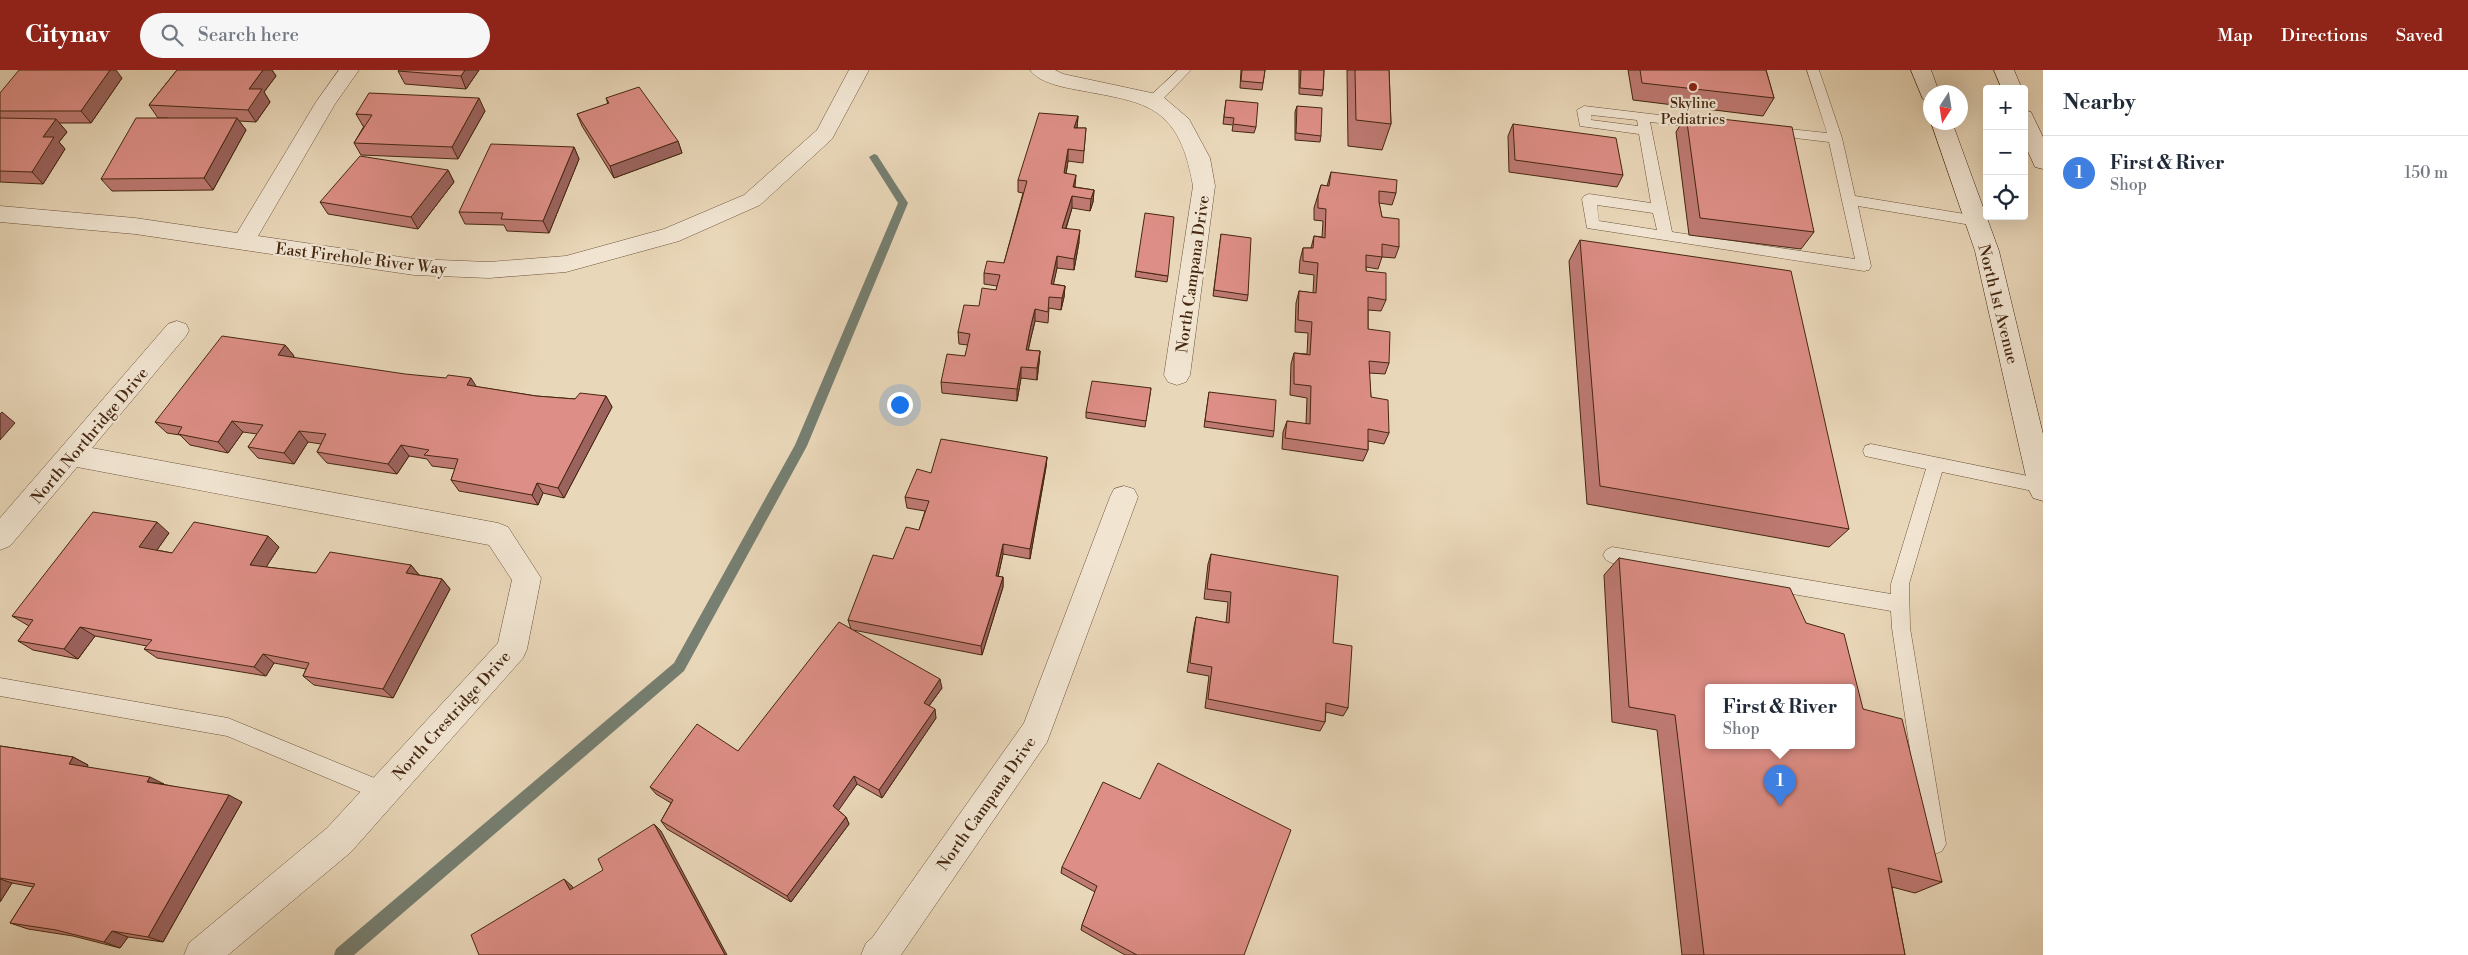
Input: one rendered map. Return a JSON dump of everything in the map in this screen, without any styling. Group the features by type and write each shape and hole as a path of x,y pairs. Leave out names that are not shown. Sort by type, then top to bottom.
{"street":[{"path":"242,243 326,102 349,70"},
{"name":"East Firehole River Way","path":"0,214 135,226 414,267 489,270 566,264 671,235 752,200 825,134 859,70"},
{"name":"North Campana Drive","path":"1040,70 1057,78 1154,100 1179,119 1199,158 1204,186 1177,375"},
{"path":"1921,70 1926,85"},
{"path":"2004,70 2010,85"},
{"path":"2028,126 2043,162"},
{"name":"North 1st Avenue","path":"1944,130 1988,251 2043,488"},
{"name":"North Northridge Drive","path":"0,538 177,330"},
{"name":"North Crestridge Drive","path":"72,455 498,535 528,578 512,650 339,840 201,955"},
{"name":"North Campana Drive","path":"878,955 884,950 1036,732 1124,497"}],"lane":[{"path":"1154,100 1185,70"},
{"path":"1659,209 1589,199 1592,226 1665,235 1864,266 1835,138 1814,70"},
{"path":"1645,131 1585,123 1584,110 1720,125"},
{"path":"1643,117 1665,235"},
{"path":"1758,130 1835,138"},
{"path":"1849,200 1977,222"},
{"path":"1871,451 2043,488"},
{"path":"1935,844 1911,702 1901,628 1900,584 1936,464"},
{"path":"1612,555 1900,604"},
{"path":"0,687 228,727 382,791"}],"building":[{"path":"19,70 110,70 81,111 0,111 0,93"},
{"path":"177,70 263,70 249,89 262,89 248,110 149,105"},
{"path":"399,70 465,70 461,76"},
{"path":"1242,70 1265,70 1263,83 1241,81"},
{"path":"1301,70 1324,70 1323,90 1300,88"},
{"path":"1355,70 1389,70 1391,124 1356,120"},
{"path":"1640,70 1766,70 1774,98 1642,83"},
{"path":"639,87 678,141 610,166 577,114 609,103 606,98"},
{"path":"369,93 479,98 452,147 354,143 372,115 356,114"},
{"path":"1226,100 1258,103 1256,127 1233,124 1234,118 1224,117"},
{"path":"1297,106 1322,108 1321,136 1296,133"},
{"path":"1039,113 1078,116 1074,128 1086,128 1084,151 1068,149 1064,173 1076,175 1073,187 1094,190 1091,199 1072,196 1062,228 1080,230 1074,259 1057,256 1051,284 1065,286 1062,298 1049,297 1048,312 1035,309 1026,350 1040,351 1037,368 1021,367 1017,389 941,382 947,354 965,356 970,334 958,332 964,305 979,306 982,288 996,290 1000,275 984,273 987,261 1004,263 1027,181 1018,180"},
{"path":"1686,115 1792,127 1814,232 1700,218"},
{"path":"0,118 56,119 43,137 54,137 32,172 0,171"},
{"path":"136,118 237,118 204,178 101,179"},
{"path":"1513,124 1616,138 1623,175 1515,160"},
{"path":"491,144 574,147 543,221 501,219 503,213 459,212"},
{"path":"360,156 448,170 411,217 320,202"},
{"path":"1331,172 1397,180 1396,193 1379,191 1379,202 1382,217 1399,219 1399,247 1382,244 1382,257 1366,255 1366,271 1386,273 1386,300 1368,297 1368,329 1390,332 1389,363 1369,361 1371,397 1388,400 1389,433 1368,429 1368,450 1285,438 1287,421 1310,424 1311,386 1294,384 1294,353 1310,355 1312,322 1298,320 1299,291 1316,293 1318,263 1303,261 1303,248 1313,248 1314,236 1325,238 1326,209 1318,208 1318,196 1321,185 1329,186"},
{"path":"1145,213 1174,217 1168,276 1136,271"},
{"path":"1221,234 1251,238 1248,295 1214,290"},
{"path":"1580,240 1791,271 1849,529 1600,486"},
{"path":"222,336 285,345 278,355 405,374 446,378 448,375 471,378 467,385 536,396 575,399 580,393 606,396 558,488 537,483 532,495 451,480 458,459 424,455 429,450 401,445 388,464 317,452 326,434 299,431 284,453 248,447 263,425 232,421 218,442 178,434 182,427 155,422"},
{"path":"1092,381 1151,388 1146,421 1086,412"},
{"path":"1209,392 1276,400 1274,431 1205,421"},
{"path":"941,439 1047,457 1030,549 1003,544 996,576 1003,577 981,646 848,620 873,555 893,559 906,527 919,530 929,501 905,497 917,469 931,473"},
{"path":"93,512 157,522 139,547 172,553 194,522 268,536 250,565 316,573 330,552 411,565 406,573 442,579 383,689 303,676 309,663 263,654 254,667 144,649 152,640 80,627 64,649 18,641 33,620 12,616"},
{"path":"1211,554 1338,576 1333,643 1352,646 1348,708 1326,703 1325,722 1208,699 1212,667 1190,663 1196,617 1229,623 1231,592 1207,589"},
{"path":"1619,558 1790,588 1806,623 1844,634 1863,709 1902,719 1942,882 1888,868 1905,955 1704,955 1675,715 1629,707"},
{"path":"839,622 940,679 924,703 935,709 879,790 854,776 833,806 846,817 787,896 661,821 673,800 650,787 697,724 738,751"},
{"path":"0,746 73,757 69,764 150,777 147,782 229,795 148,937 112,931 104,942 56,930 10,923 35,884 0,878"},
{"path":"1158,763 1291,830 1244,955 1137,955 1082,925 1097,886 1062,867 1103,782 1140,799"},
{"path":"654,824 725,955 479,955 471,935 564,879 570,890 603,870 598,859"}],"waterway":[{"path":"342,955 679,667 801,446 903,203 874,157"}],"place":[{"name":"Skyline Pediatrics","path":"1693,87"},
{"name":"First & River","path":"1780,806"}]}
